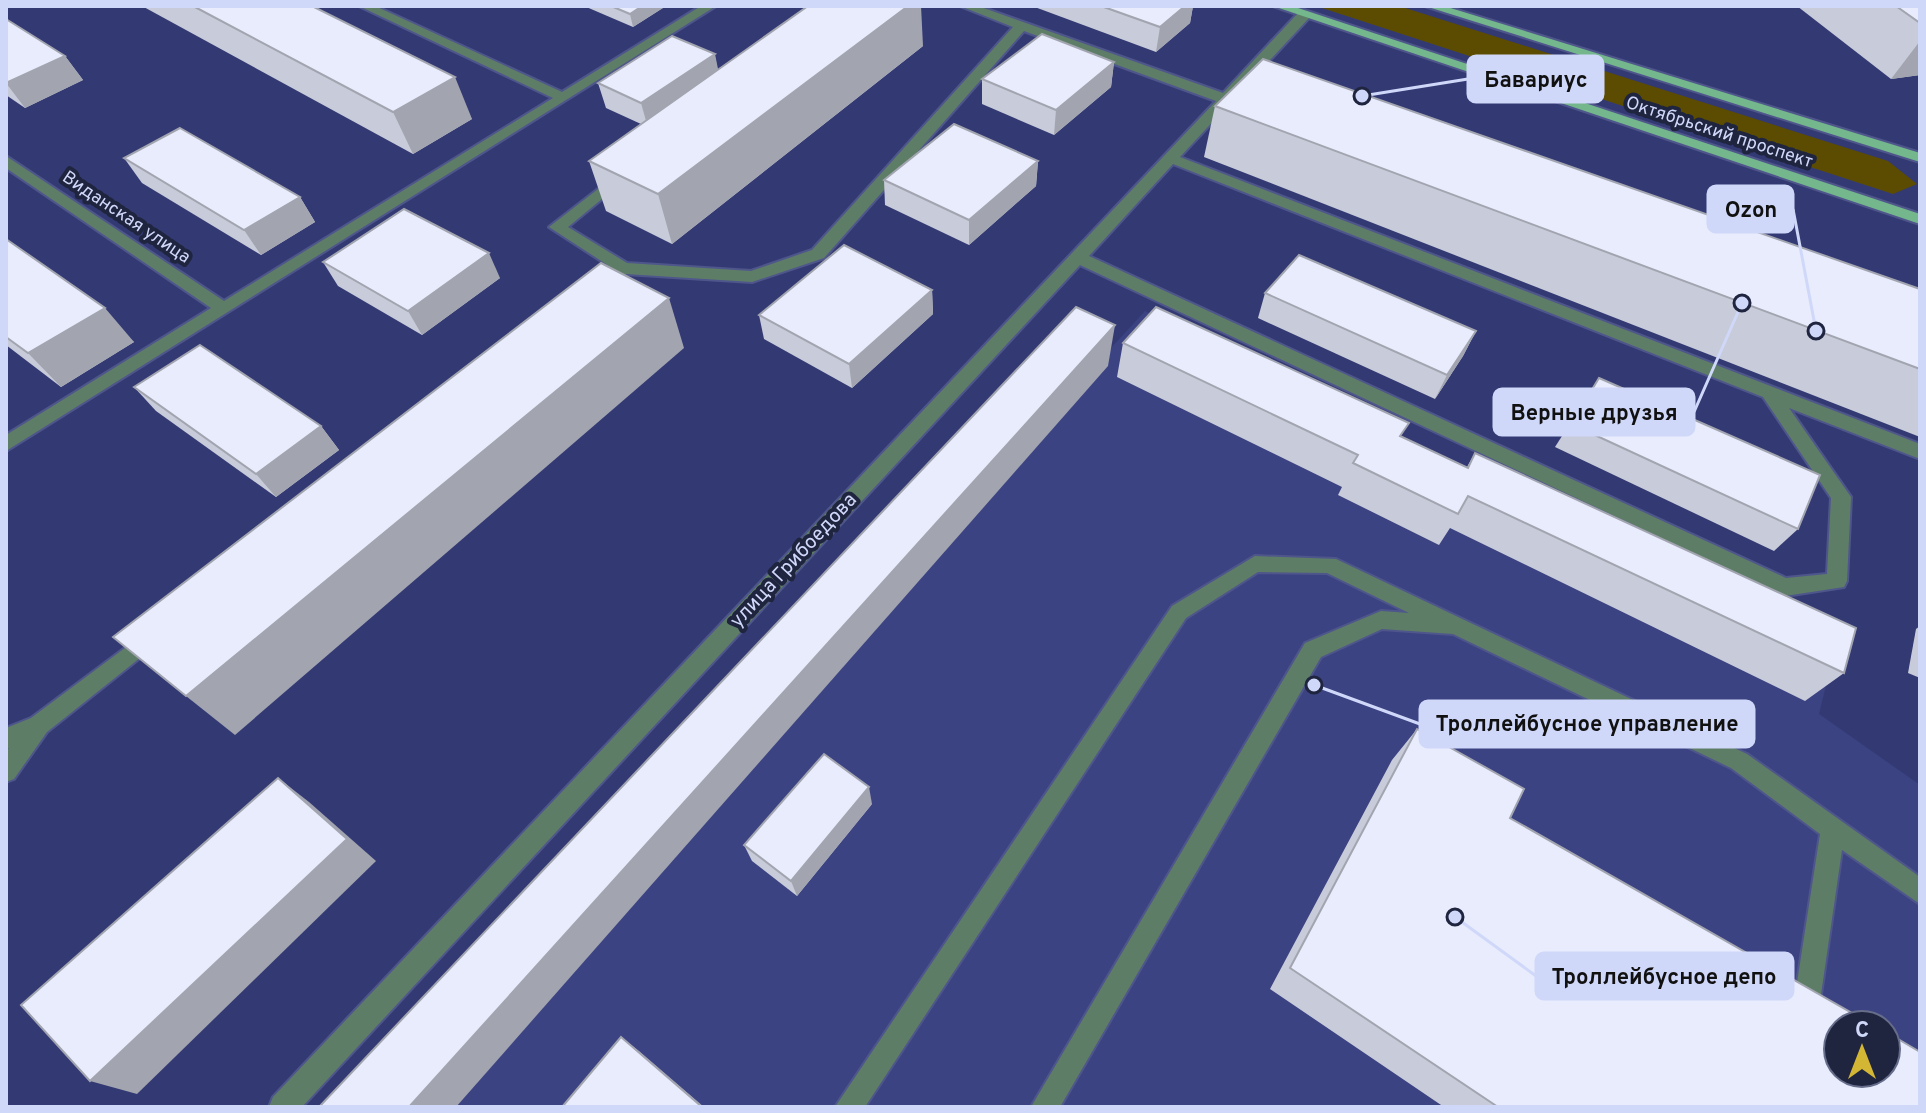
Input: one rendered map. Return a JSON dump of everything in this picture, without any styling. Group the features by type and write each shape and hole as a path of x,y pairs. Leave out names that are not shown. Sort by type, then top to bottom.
{"main road":[{"name":"Октябрьский проспект","path":"1279,6 1920,219"},
{"name":"Октябрьский проспект","path":"1431,6 1920,158"}],"street":[{"path":"365,6 563,97"},
{"path":"6,444 710,6"},
{"path":"966,6 1225,99"},
{"name":"улица Грибоедова","path":"283,1107 1304,15"},
{"path":"630,169 557,227 623,268 752,277 818,254 1021,26"},
{"path":"1170,158 1920,452"},
{"name":"Виданская улица","path":"6,161 224,309"},
{"path":"1078,257 1785,587 1837,581 1841,497 1769,393"},
{"path":"586,297 623,268"},
{"path":"849,1107 1179,612 1255,564 1329,565 1739,761 1920,892"},
{"path":"1045,1107 1313,650 1381,620 1455,625"},
{"path":"6,739 39,725 163,628"},
{"path":"6,771 39,725"},
{"path":"1802,1034 1833,829"}],"shaded area":[{"path":"1316,6 1399,6 1888,161 1917,184 1893,194"},
{"path":"1145,311 1833,656 1819,714 1920,785 1920,1107 414,1107"}],"building":[{"path":"193,6 312,6 455,77 393,112"},
{"path":"611,6 642,6 630,14"},
{"path":"808,6 908,6 658,194 589,161"},
{"path":"1101,6 1185,6 1160,27"},
{"path":"1896,6 1920,6 1920,23"},
{"path":"6,19 65,56 6,83"},
{"path":"1042,34 1114,62 1056,110 982,79"},
{"path":"672,36 715,54 641,103 598,83"},
{"path":"1263,59 1920,289 1920,369 1215,106"},
{"path":"954,124 1038,161 969,220 884,180"},
{"path":"180,128 300,197 244,230 124,158"},
{"path":"404,209 489,253 408,311 323,262"},
{"path":"6,239 105,308 28,353 6,337"},
{"path":"844,245 932,290 849,364 759,315"},
{"path":"1299,255 1476,331 1447,375 1265,293"},
{"path":"601,263 669,298 186,696 113,637"},
{"path":"1076,307 1115,325 409,1107 319,1107"},
{"path":"1156,307 1409,423 1400,436 1468,468 1475,453 1856,628 1844,673 1468,496 1458,514 1353,463 1358,455 1123,343"},
{"path":"200,345 321,426 256,474 134,387"},
{"path":"1599,378 1820,475 1798,529 1571,424"},
{"path":"1417,729 1524,789 1510,818 1845,1009 1822,1009 1822,1089 1902,1089 1902,1041 1920,1052 1920,1107 1498,1107 1290,968"},
{"path":"824,754 869,787 791,881 744,845"},
{"path":"278,778 347,839 90,1081 21,1005"},
{"path":"621,1037 702,1107 562,1107"}],"place":[{"name":"Бавариус","path":"1362,96"},
{"name":"Верные друзья","path":"1742,303"},
{"name":"Ozon","path":"1816,331"},
{"name":"Троллейбусное управление","path":"1314,685"},
{"name":"Троллейбусное депо","path":"1455,917"}]}
